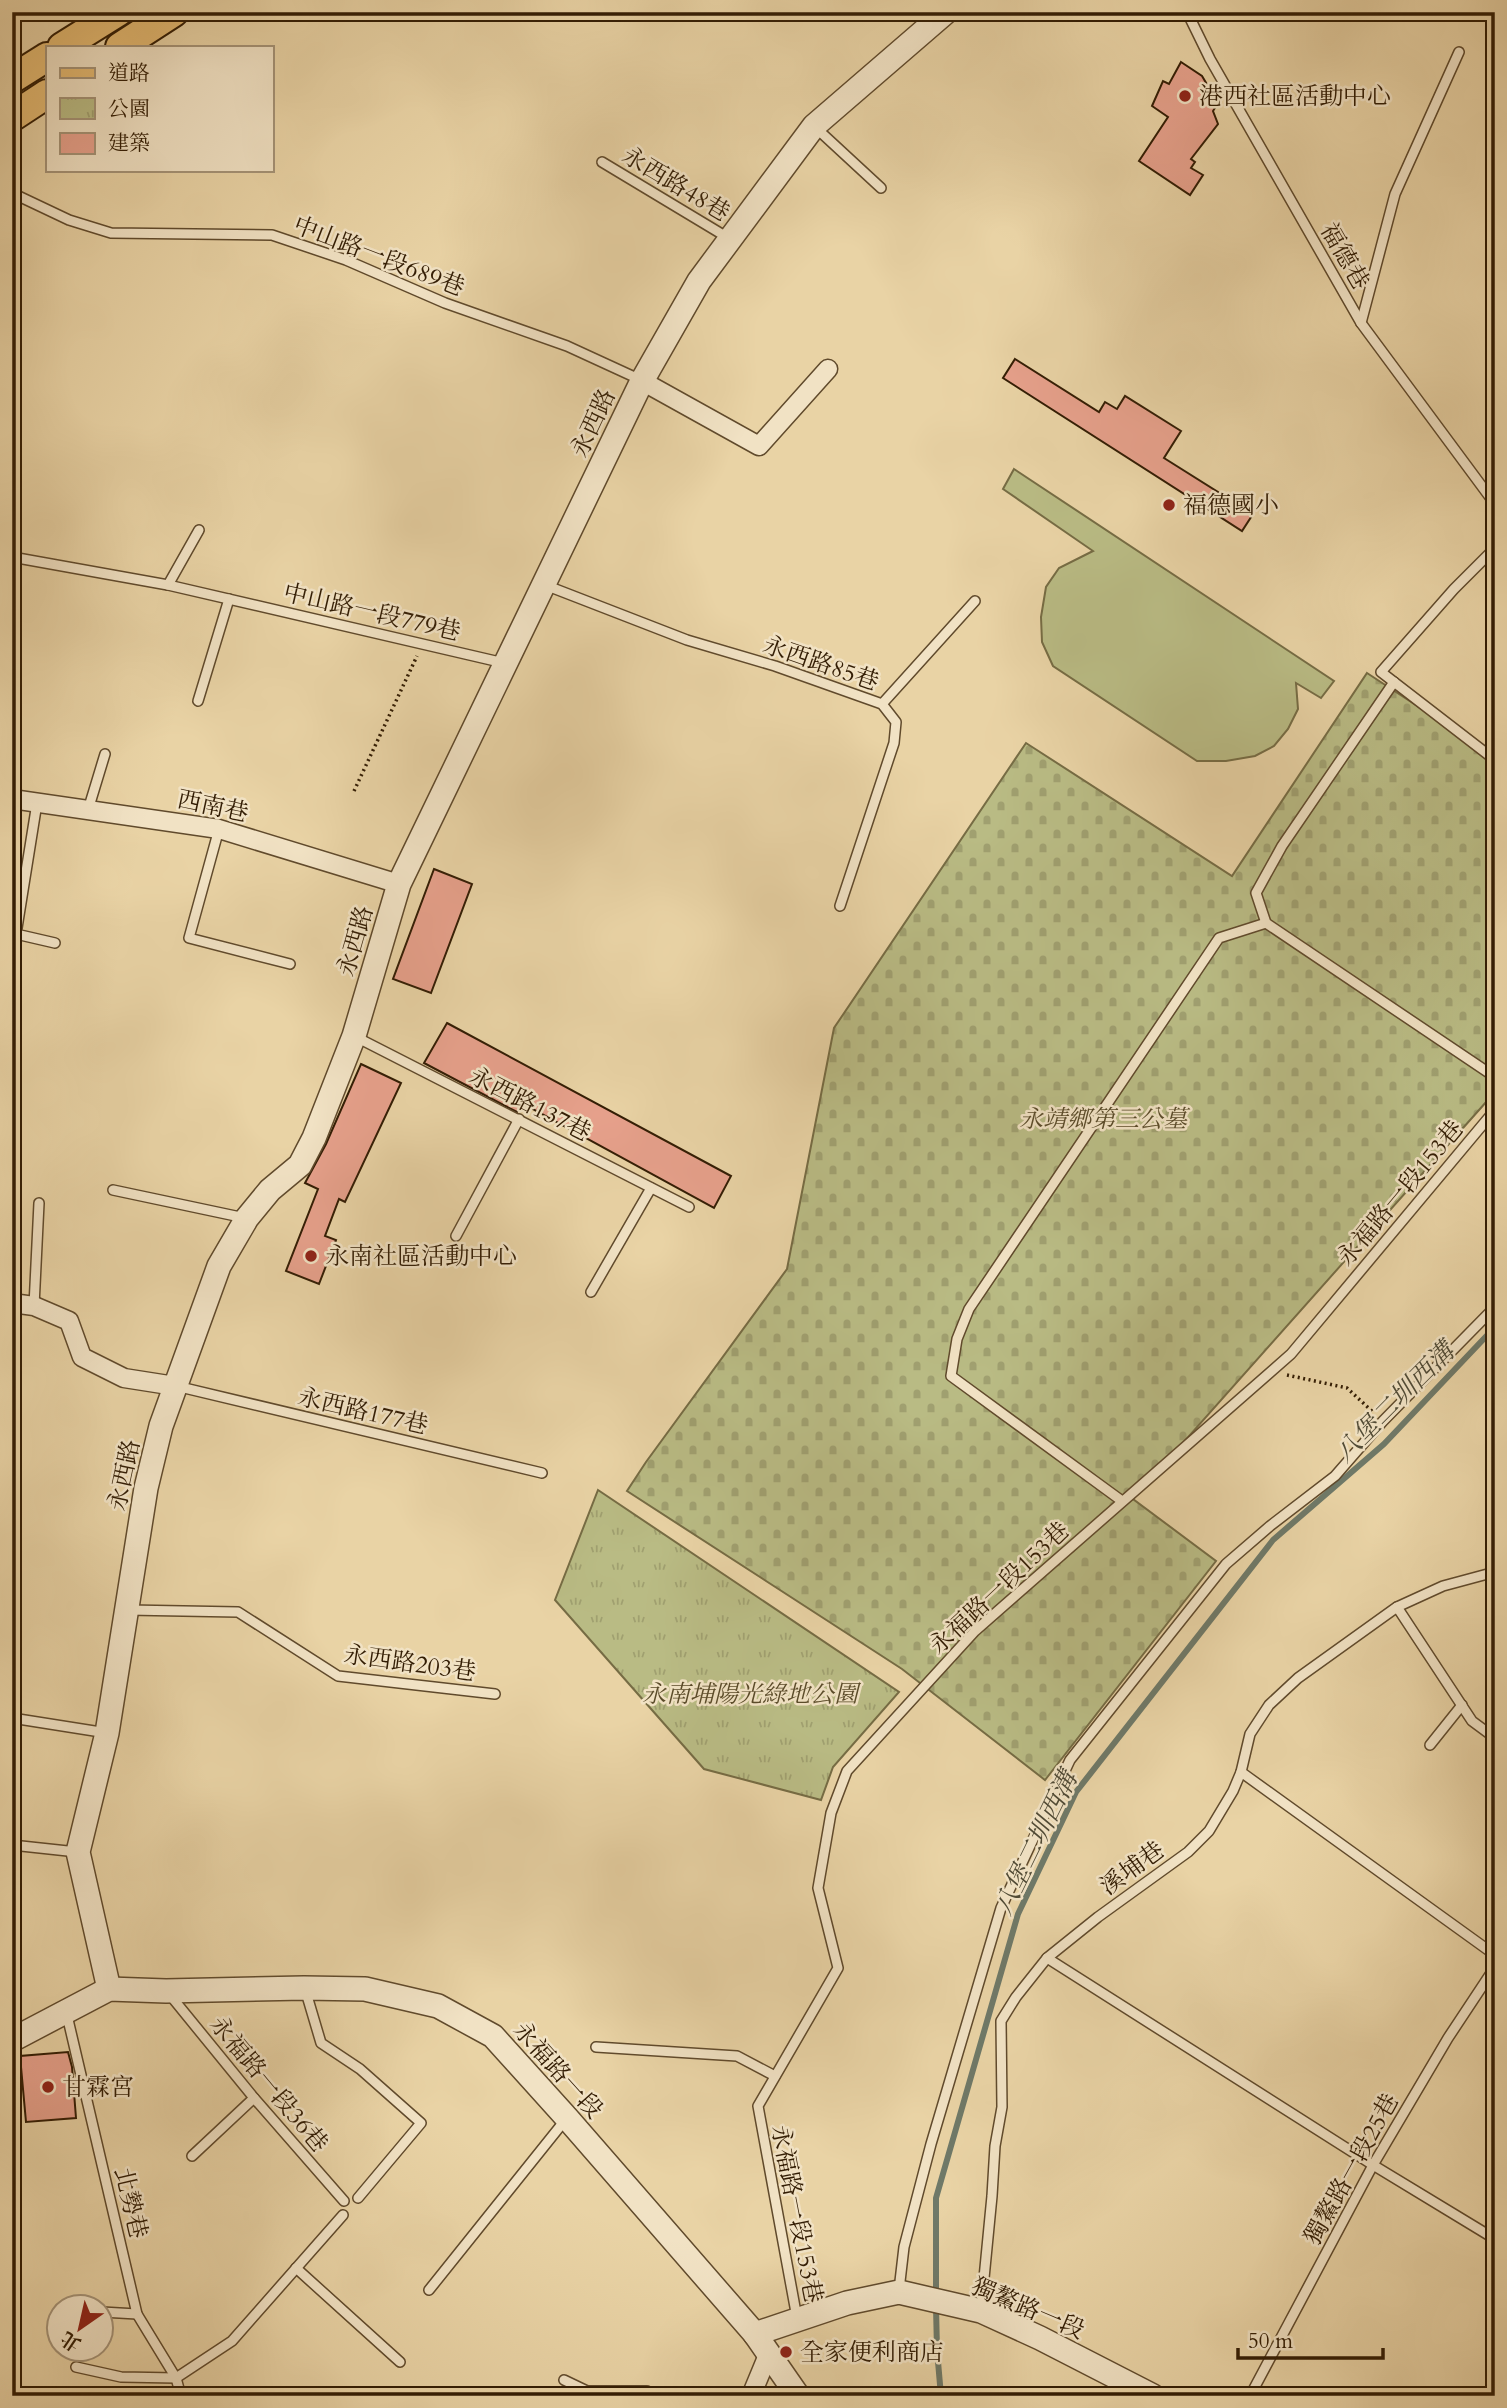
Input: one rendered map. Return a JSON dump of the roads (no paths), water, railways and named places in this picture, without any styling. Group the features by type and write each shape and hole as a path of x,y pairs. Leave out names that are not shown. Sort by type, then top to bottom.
{"main road":[{"path":"64,46 118,12"},
{"path":"122,46 174,12"},
{"path":"12,79 46,58"},
{"path":"12,117 46,95"}],"street":[{"name":"永西路","path":"110,1989 78,1852 107,1733 146,1488 161,1426 219,1266 247,1218 270,1190 300,1165 314,1139 354,1036 399,884 642,381 699,281 814,126 946,12"},
{"path":"642,381 759,446 828,369"},
{"name":"西南巷","path":"12,799 219,829 399,884"},
{"path":"12,1303 34,1306 69,1321 82,1357 124,1378 175,1386"},
{"name":"永福路一段","path":"12,2040 110,1989 365,1989 438,2006 493,2036 755,2334 799,2396"},
{"name":"獨鰲路一段","path":"755,2334 847,2303 899,2292 981,2311 1041,2338 1153,2396"},
{"path":"751,2396 768,2355"}],"lane":[{"name":"福德巷","path":"1187,12 1210,59 1361,323 1495,504"},
{"path":"1361,323 1395,194 1459,52"},
{"path":"814,126 881,188"},
{"name":"永西路48巷","path":"602,162 731,239"},
{"name":"中山路一段689巷","path":"12,193 69,220 111,233 272,235 346,260 445,303 567,346 642,381"},
{"path":"168,585 199,530"},
{"path":"1495,548 1454,589 1381,672 1495,760"},
{"name":"中山路一段779巷","path":"12,557 168,585 506,663"},
{"name":"永西路85巷","path":"545,586 687,640 775,666 882,704 896,722 894,743 840,906"},
{"path":"198,701 229,599"},
{"path":"882,704 975,601"},
{"path":"1394,682 1282,846 1256,893 1266,923 1495,1077"},
{"path":"88,810 105,754"},
{"path":"37,803 16,934 55,943"},
{"path":"219,829 189,938 290,964"},
{"path":"1122,1502 951,1376 957,1339 969,1309 1219,939 1266,923"},
{"name":"永西路137巷","path":"354,1036 689,1207"},
{"name":"永福路一段153巷","path":"797,2320 758,2106 838,1968 818,1888 831,1813 847,1771 975,1631 1291,1354 1495,1110"},
{"path":"456,1236 519,1119"},
{"path":"591,1292 650,1188"},
{"path":"113,1190 247,1218"},
{"path":"34,1306 39,1203"},
{"path":"899,2292 904,2247 931,2144 1001,1908 1070,1760 1226,1564 1335,1476 1383,1421 1495,1307"},
{"name":"永西路177巷","path":"175,1386 542,1473"},
{"name":"溪埔巷","path":"981,2311 995,2147 1002,2107 1001,2021 1047,1958 1195,1845 1209,1831 1233,1791 1241,1772 1250,1734 1269,1705 1298,1678 1397,1606 1443,1586 1495,1572"},
{"path":"1397,1606 1472,1721 1495,1738"},
{"name":"永西路203巷","path":"125,1610 238,1612 338,1676 495,1695"},
{"path":"1430,1745 1462,1705"},
{"path":"12,1718 107,1733"},
{"path":"1241,1772 1495,1955"},
{"path":"12,1845 78,1852"},
{"path":"1047,1958 1373,2165 1495,2239"},
{"name":"獨鰲路一段25巷","path":"1250,2396 1373,2165 1448,2038 1495,1967"},
{"path":"304,1988 321,2043 360,2069 421,2123 358,2197"},
{"name":"永福路一段36巷","path":"166,1991 344,2201"},
{"name":"北勢巷","path":"66,2010 137,2314 176,2378 181,2396"},
{"path":"596,2047 737,2056 775,2076"},
{"path":"192,2156 254,2098"},
{"path":"429,2290 567,2118"},
{"path":"76,2367 121,2377 176,2378 232,2341 343,2215"},
{"path":"296,2268 400,2362"},
{"path":"116,2313 137,2314"},
{"path":"564,2380 587,2391 647,2391 649,2396"}],"waterway":[{"name":"八堡二圳西溝","path":"936,2296 936,2198 1018,1914 1076,1792 1273,1540 1384,1444 1495,1327"},
{"name":"八堡二圳西溝","path":"936,2307 941,2396"}],"place":[{"name":"港西社區活動中心","path":"1185,96"},
{"name":"福德國小","path":"1169,505"},
{"name":"永南社區活動中心","path":"311,1256"},
{"name":"甘霖宮","path":"48,2087"},
{"name":"全家便利商店","path":"786,2352"}],"park label":[{"name":"永靖鄉第三公墓","path":"1103,1119"},
{"name":"永南埔陽光綠地公園","path":"750,1694"}]}
